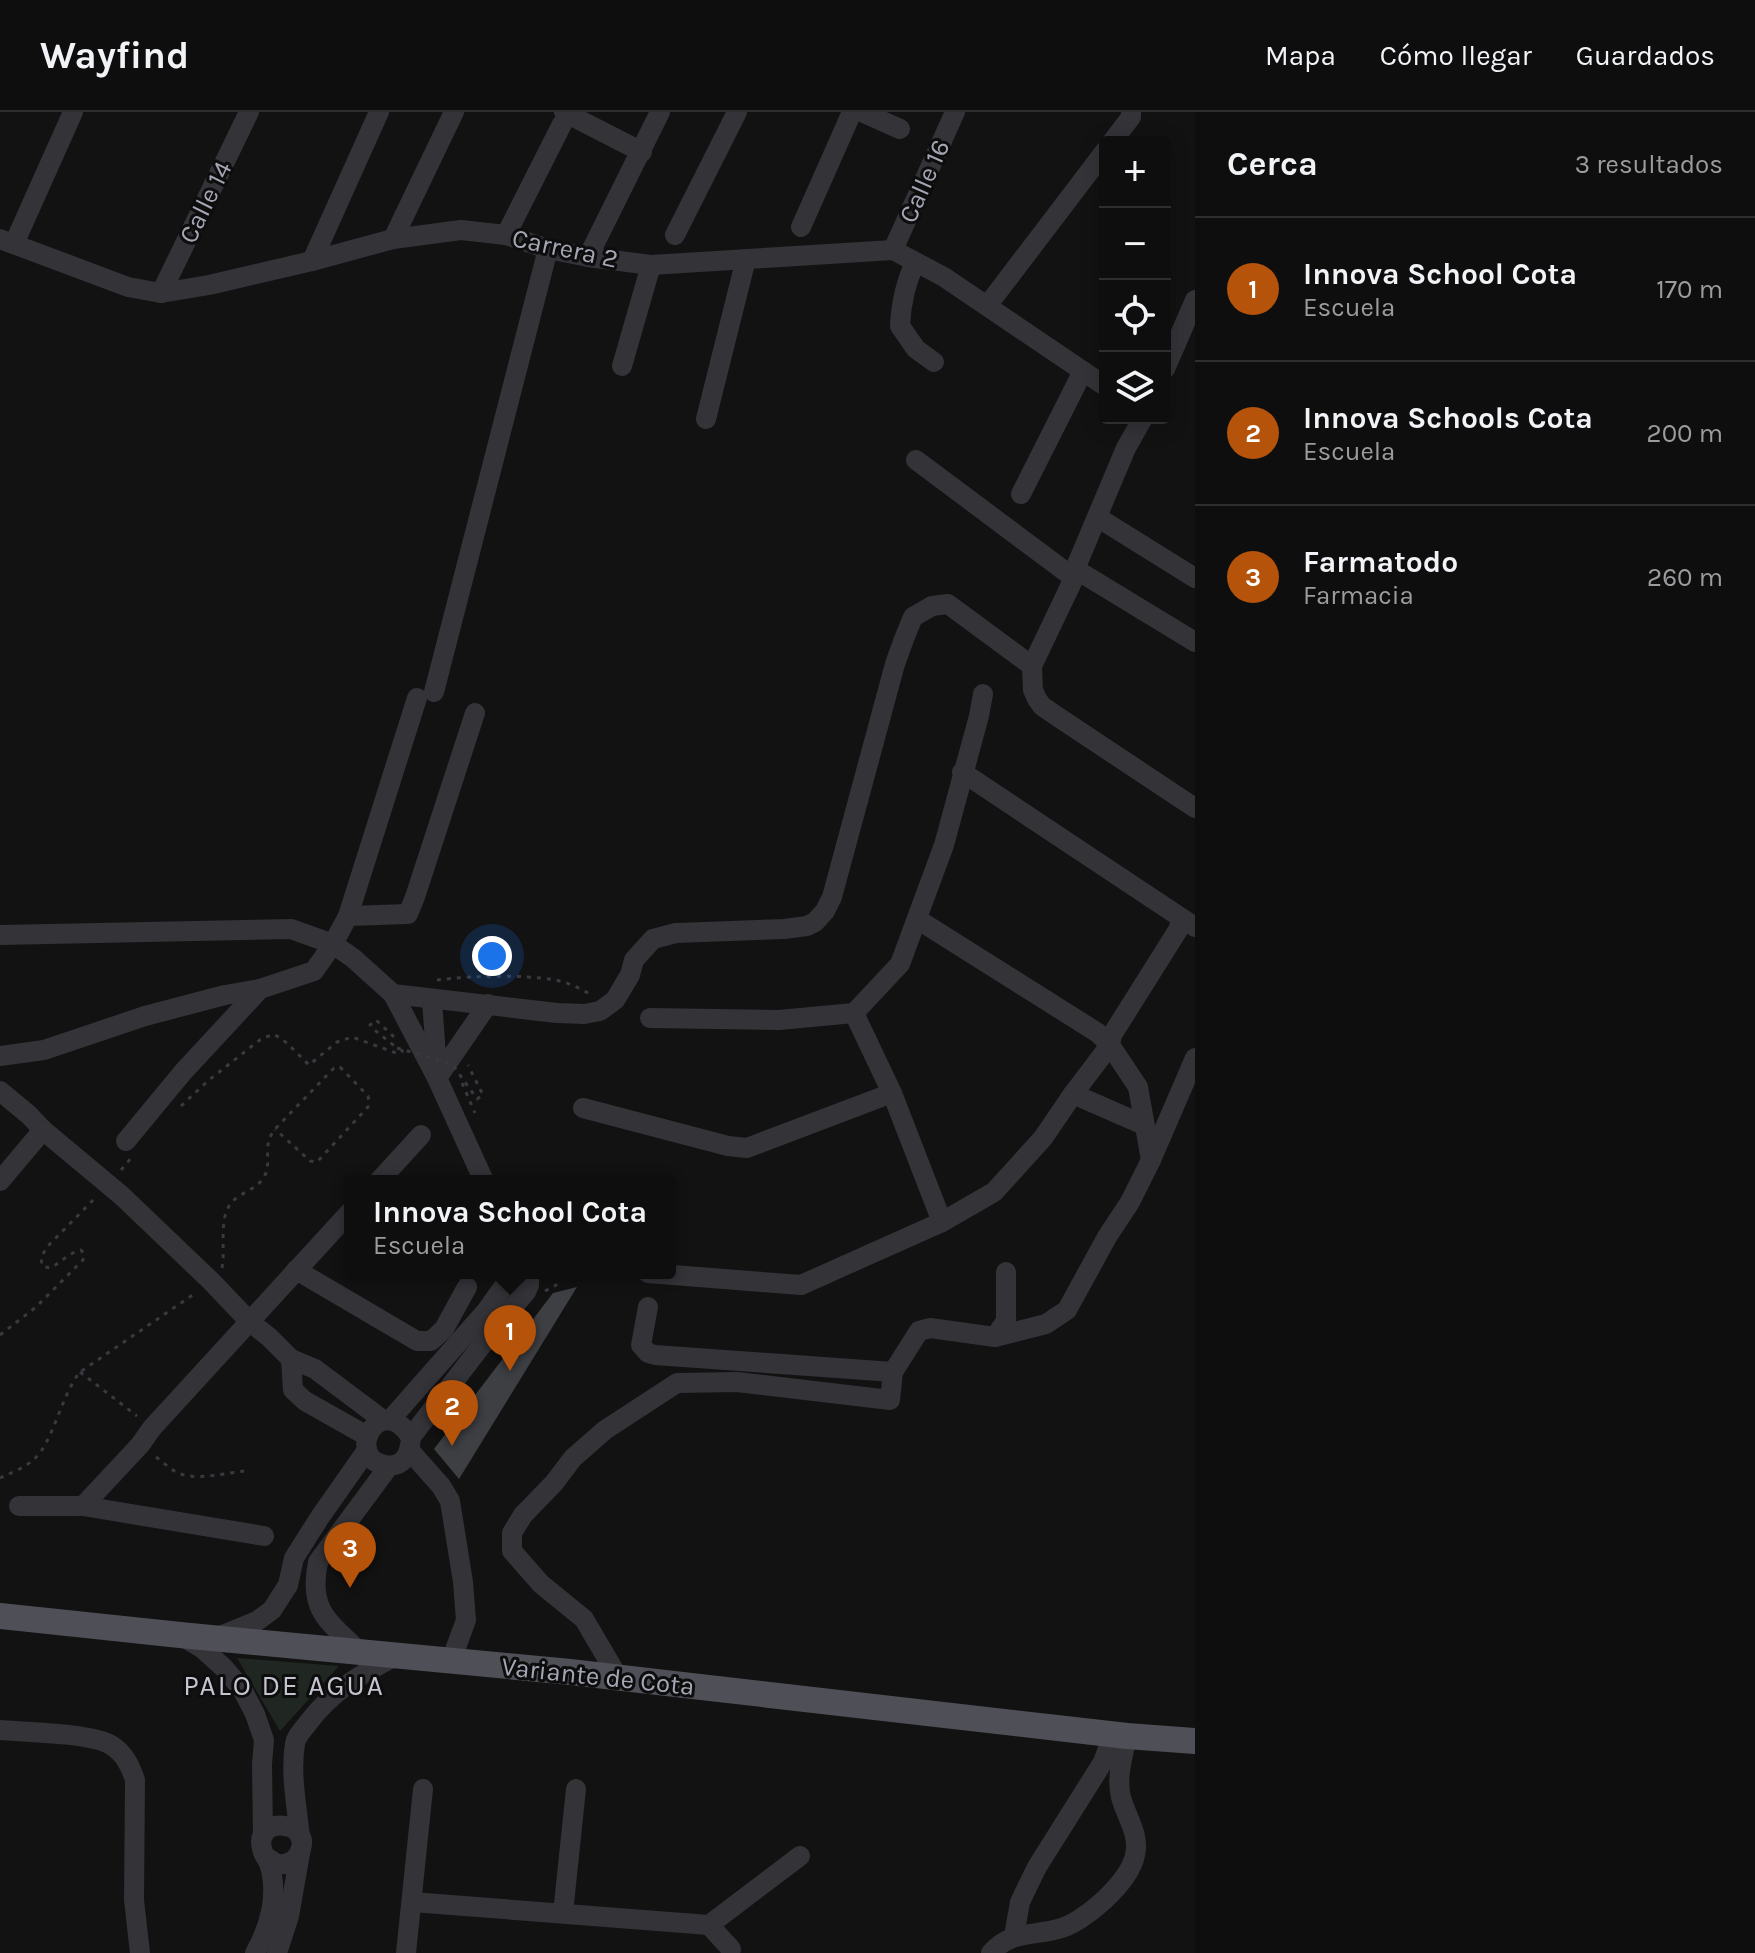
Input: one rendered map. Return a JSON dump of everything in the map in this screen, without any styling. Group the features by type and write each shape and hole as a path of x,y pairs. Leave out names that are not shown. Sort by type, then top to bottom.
{"main road":[{"name":"Variante de Cota","path":"0,1616 618,1677 1120,1736 1195,1741"}],"street":[{"path":"7,242 73,112"},
{"name":"Calle 14","path":"161,293 249,112"},
{"path":"312,261 379,112"},
{"path":"393,239 454,112"},
{"path":"588,257 660,112"},
{"path":"675,235 737,112"},
{"path":"801,227 852,112"},
{"path":"862,112 900,129"},
{"name":"Calle 16","path":"893,250 955,112"},
{"path":"1117,136 1131,117 1131,112"},
{"path":"506,235 563,118 642,152"},
{"path":"987,306 1099,159"},
{"name":"Carrera 2","path":"7,242 128,287 161,293 209,285 393,239 461,230 506,235 548,249 588,257 651,265 893,250"},
{"path":"0,1056 44,1050 145,1016 260,989 314,971 333,944 348,916 425,695 548,249"},
{"path":"893,250 944,277 1099,382"},
{"path":"706,419 746,259"},
{"path":"915,263 901,301 900,326 916,349 934,362"},
{"path":"622,366 651,265"},
{"path":"1171,355 1195,300"},
{"path":"1021,494 1083,371"},
{"path":"1140,424 1126,448 1032,666 1033,690 1042,706 1195,808"},
{"path":"916,460 1074,573 1195,642"},
{"path":"1097,517 1195,578"},
{"path":"393,994 434,990 488,1004 584,1014 600,1011 615,1000 630,975 634,960 653,939 676,933 784,929 815,922 832,897 895,664 913,617 932,606 948,604 1032,666"},
{"path":"650,1018 779,1020 854,1013 900,964 944,845 983,694"},
{"path":"348,916 402,915 408,914 412,908 475,713"},
{"path":"676,1275 801,1285 942,1222 994,1192 1043,1138 1110,1045 1112,1035 1178,930 1189,923 962,772"},
{"path":"917,919 1098,1033 1110,1045 1138,1087 1151,1160"},
{"path":"0,935 291,929 333,944 393,994 437,1078 481,1175"},
{"path":"131,1146 183,1072 260,989"},
{"path":"434,990 437,1078"},
{"path":"437,1078 488,1004"},
{"path":"854,1013 892,1093 942,1222"},
{"path":"618,1677 584,1619 541,1584 512,1551 512,1533 523,1515 573,1458 605,1430 677,1383 737,1382 890,1400 893,1372 919,1331 930,1328 995,1337 1046,1324 1067,1310 1130,1202 1195,1058"},
{"path":"0,1091 108,1184 291,1359 315,1369 386,1420 403,1425 403,1454 410,1471 441,1486 450,1501 466,1620 451,1661"},
{"path":"583,1108 716,1143 747,1148 892,1093"},
{"path":"1073,1094 1144,1125"},
{"path":"0,1181 43,1130"},
{"path":"384,1175 421,1135"},
{"path":"83,1506 344,1218"},
{"path":"296,1270 417,1341 431,1341 444,1329 467,1287"},
{"path":"995,1337 1006,1321 1006,1272"},
{"path":"214,1638 257,1621 272,1610 288,1585 294,1558 367,1443 373,1426 386,1420 487,1310 509,1279"},
{"path":"360,1652 327,1620 316,1599 314,1581 318,1562 403,1454 499,1323 526,1292 529,1279"},
{"path":"648,1307 641,1345 648,1353 655,1355 893,1372"},
{"path":"291,1359 293,1390 367,1443 375,1462 403,1454"},
{"path":"19,1506 83,1506 264,1536"},
{"path":"180,1635 203,1649 242,1689 264,1740 262,1850 269,1864 273,1898 267,1932 255,1953"},
{"path":"266,1857 277,1864 290,1863 299,1853 295,1740 315,1713 339,1690 396,1656"},
{"path":"0,1730 93,1738 109,1743 131,1767 135,1780 134,1900 140,1953"},
{"path":"1014,1936 1020,1902 1037,1867 1120,1736"},
{"path":"991,1953 1000,1943 1014,1936 1060,1929 1072,1924 1095,1908 1130,1870 1136,1854 1136,1835 1122,1798 1119,1780 1120,1736"},
{"path":"264,1740 295,1740"},
{"path":"406,1953 423,1789"},
{"path":"563,1913 576,1789"},
{"path":"263,1836 272,1827 285,1825 291,1827 300,1842 289,1916 277,1953"},
{"path":"412,1902 709,1925 800,1856"},
{"path":"709,1925 731,1949"}],"path":[{"path":"434,990 480,977 555,980 589,993 600,1011"},
{"path":"176,1109 261,1039 274,1034 309,1065 337,1042 352,1037 396,1053 402,1052 402,1048 394,1037 376,1020 370,1025 372,1028 397,1048 409,1052 452,1064 477,1099 483,1095 468,1065"},
{"path":"455,1061 459,1089"},
{"path":"0,1478 34,1460 43,1450 69,1388 80,1372 212,1282 224,1259 224,1219 227,1210 234,1200 260,1182 266,1174 268,1138 275,1129 334,1068 340,1067 368,1096 368,1107 317,1162 310,1161 275,1129"},
{"path":"460,1068 462,1083 477,1119"},
{"path":"0,1335 36,1307 83,1260 81,1250 50,1268 42,1266 41,1257 108,1184 131,1146"},
{"path":"80,1372 146,1436 175,1472 199,1476 245,1471"}],"shaded area":[{"path":"237,1658 339,1666 280,1731"}],"building":[{"path":"577,1287 459,1479 434,1449 553,1293"}],"place":[{"name":"Innova School Cota","path":"510,1371"},
{"name":"Innova Schools Cota","path":"452,1446"},
{"name":"Farmatodo","path":"350,1588"}],"district":[{"name":"PALO DE AGUA","path":"284,1685"}]}
